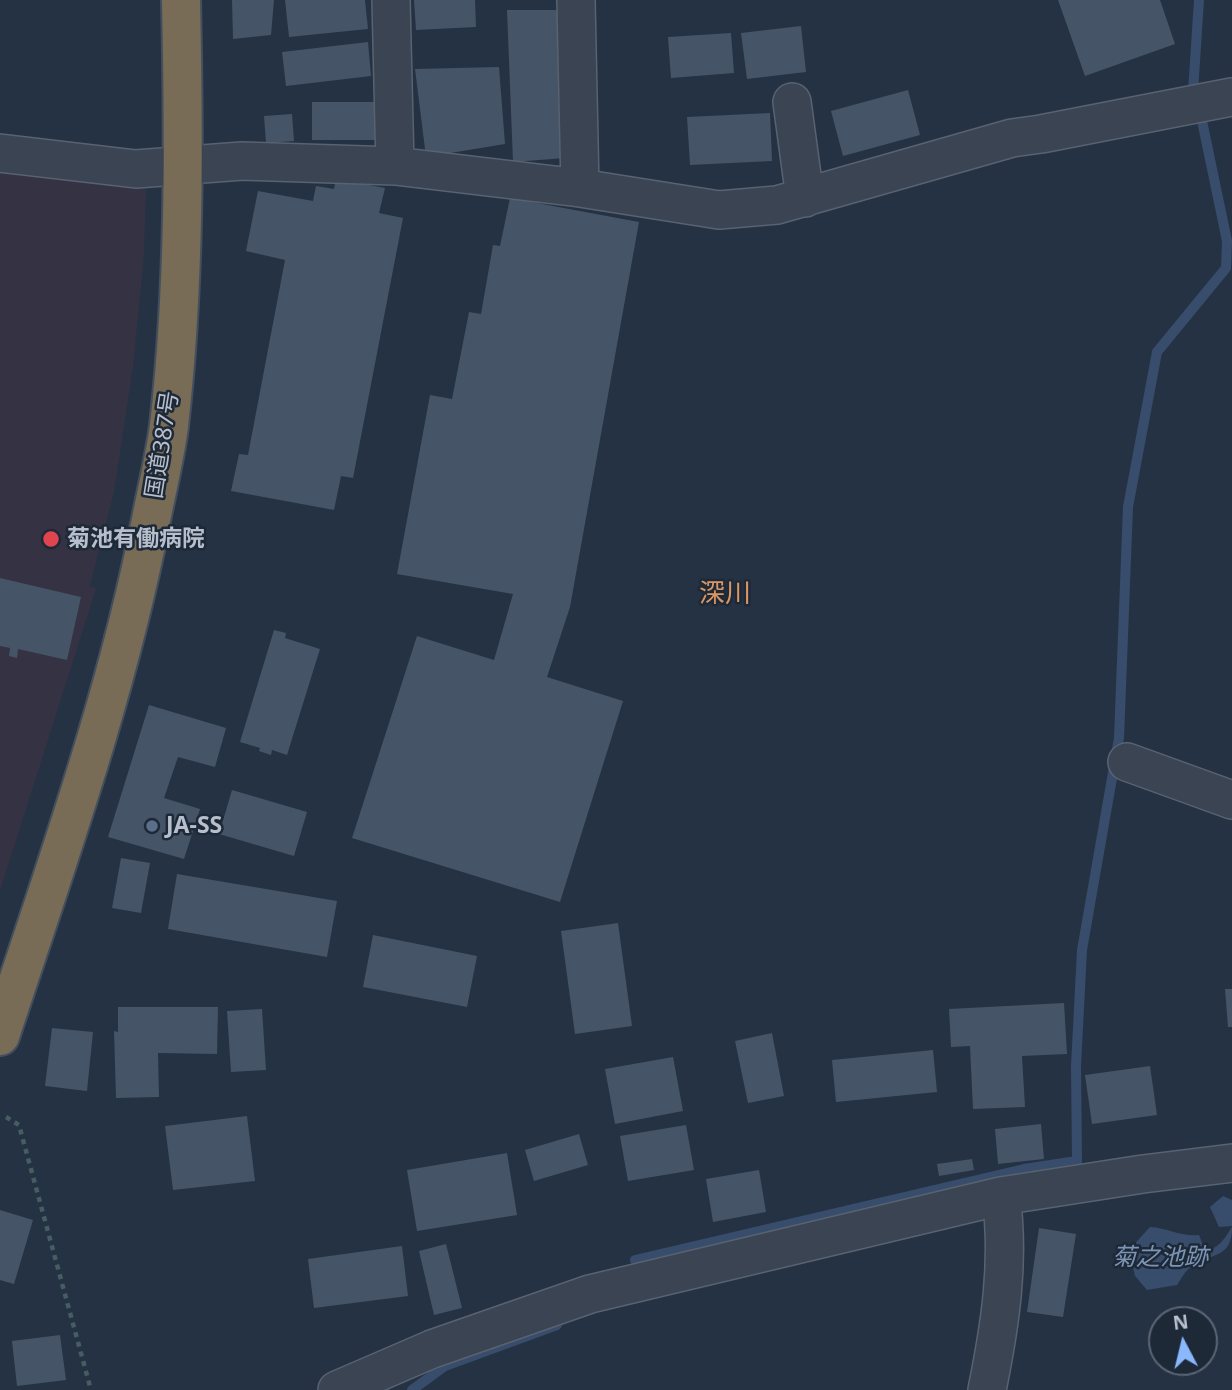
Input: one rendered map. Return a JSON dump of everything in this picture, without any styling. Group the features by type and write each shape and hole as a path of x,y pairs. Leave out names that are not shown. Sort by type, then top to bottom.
{"highway":[{"name":"国道387号","path":"0,1036 108,704 141,573 168,428 181,282 184,165 181,0"}],"street":[{"path":"391,0 395,166"},
{"path":"576,0 580,188"},
{"path":"0,153 135,169 242,161 395,166 580,188 719,210 777,205 1012,138 1041,135 1232,97"},
{"path":"792,102 805,198"},
{"path":"1127,762 1232,800"},
{"path":"337,1390 432,1349 590,1294 1001,1196 1232,1163"},
{"path":"987,1390 1004,1289 1004,1218 1001,1196"}],"path":[{"path":"6,1117 19,1125 91,1390"}],"shaded area":[{"name":"菊池有働病院","path":"0,163 131,183 146,190 144,256 133,367 114,492 90,586 96,589 0,891"}],"water":[{"name":"菊之池跡","path":"1223,1196 1232,1200 1232,1226 1219,1227 1210,1207"},
{"name":"菊之池跡","path":"1150,1227 1199,1235 1205,1250 1218,1245 1232,1227 1229,1245 1225,1250 1191,1267 1177,1285 1147,1290 1135,1276 1129,1250"}],"building":[{"path":"232,0 274,0 271,35 233,39"},
{"path":"285,0 365,0 368,29 289,37"},
{"path":"414,0 475,0 476,27 416,30"},
{"path":"1058,0 1160,0 1175,44 1085,76"},
{"path":"507,10 560,10 565,158 513,162"},
{"path":"801,26 806,72 747,79 741,33"},
{"path":"731,33 734,73 671,78 668,37"},
{"path":"368,42 371,76 286,86 282,52"},
{"path":"499,67 505,144 426,157 415,69"},
{"path":"908,90 920,135 843,156 831,111"},
{"path":"312,102 377,102 377,140 312,140"},
{"path":"770,113 772,161 690,165 687,117"},
{"path":"292,114 294,141 266,143 264,116"},
{"path":"336,179 385,188 379,213 403,218 353,478 341,476 334,510 231,491 239,454 248,455 285,260 246,251 258,191 313,201 316,186 334,189"},
{"path":"510,198 639,222 570,607 547,677 623,701 560,902 352,838 417,636 494,660 513,594 397,574 430,395 452,399 469,312 481,314 493,245 500,246"},
{"path":"0,578 81,597 67,660 18,649 17,658 9,656 10,648 0,646"},
{"path":"274,630 286,633 285,638 320,649 287,755 272,750 271,755 259,751 260,748 240,742"},
{"path":"149,705 226,728 215,767 178,757 164,798 200,809 184,859 108,837"},
{"path":"232,790 307,812 294,856 219,834"},
{"path":"121,858 150,863 141,913 112,908"},
{"path":"177,874 337,901 327,957 168,929"},
{"path":"618,923 632,1026 575,1034 561,931"},
{"path":"373,935 477,956 467,1007 363,987"},
{"path":"1225,989 1232,989 1232,1027 1228,1027"},
{"path":"1064,1003 1067,1054 1022,1056 1025,1107 973,1109 970,1046 951,1047 949,1009"},
{"path":"118,1007 218,1007 217,1054 158,1053 159,1097 116,1098 114,1031 118,1032"},
{"path":"262,1009 266,1070 231,1072 227,1011"},
{"path":"52,1028 93,1032 87,1091 45,1086"},
{"path":"772,1033 784,1096 748,1103 735,1041"},
{"path":"933,1050 937,1092 836,1102 832,1060"},
{"path":"673,1057 683,1111 615,1124 605,1069"},
{"path":"1150,1066 1157,1115 1092,1124 1085,1075"},
{"path":"247,1116 255,1181 173,1190 165,1126"},
{"path":"1041,1124 1044,1159 998,1164 995,1129"},
{"path":"686,1125 694,1170 628,1181 620,1136"},
{"path":"579,1134 588,1165 534,1181 525,1150"},
{"path":"507,1153 517,1215 417,1231 407,1170"},
{"path":"972,1159 974,1170 939,1176 937,1164"},
{"path":"759,1170 766,1212 713,1222 706,1179"},
{"path":"0,1210 33,1220 14,1284 0,1280"},
{"path":"1039,1228 1076,1234 1063,1317 1027,1312"},
{"path":"446,1244 462,1308 434,1315 419,1251"},
{"path":"402,1246 408,1296 314,1308 308,1259"},
{"path":"60,1335 66,1380 17,1386 12,1341"}],"waterway":[{"path":"1193,92 1199,0"},
{"path":"635,1260 1024,1169 1077,1161 1076,1066 1082,950 1119,738 1128,507 1157,352 1226,268 1227,241 1201,116"},
{"path":"412,1390 445,1366 557,1325"}],"place":[{"name":"菊池有働病院","path":"51,539"},
{"name":"JA-SS","path":"152,826"}],"district":[{"name":"深川","path":"725,595"}]}
